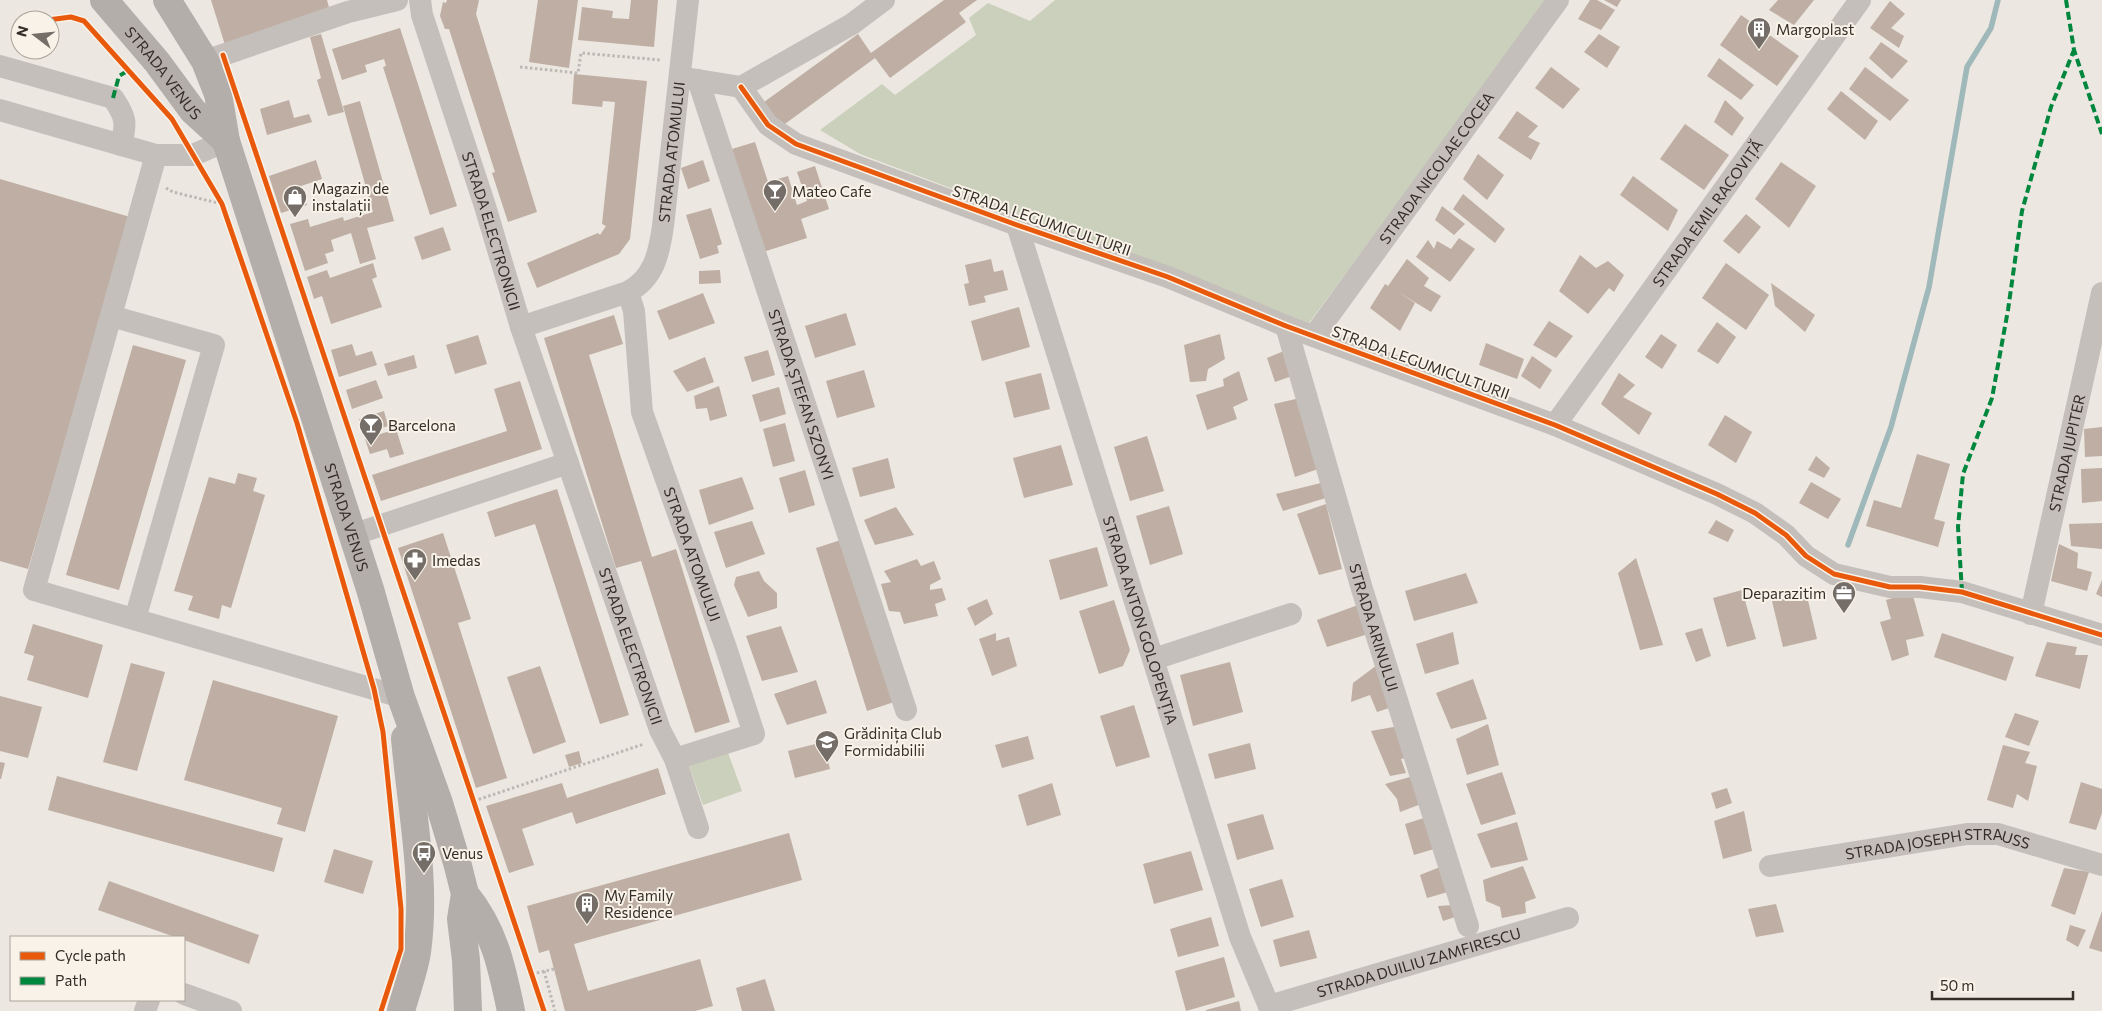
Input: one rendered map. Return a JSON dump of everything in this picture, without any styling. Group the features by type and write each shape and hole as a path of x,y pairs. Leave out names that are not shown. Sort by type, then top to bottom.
{"main road":[{"name":"STRADA VENUS","path":"104,0 158,62 193,111 226,141"},
{"name":"STRADA VENUS","path":"166,0 205,61 218,94 226,141 352,535 401,697 439,803 465,894 480,912 500,960 510,1011"},
{"path":"401,697 419,858 420,908 417,953 401,1011"},
{"name":"STRADA VENUS","path":"465,894 461,918 466,960 468,1011"}],"street":[{"path":"205,61 346,6 397,0"},
{"name":"STRADA ATOMULUI","path":"521,327 628,292 641,285 652,272 659,252 687,73 688,0"},
{"path":"687,73 740,87 852,24 884,0"},
{"name":"STRADA NICOLAE COCEA","path":"1314,336 1558,0"},
{"name":"STRADA EMIL RACOVIȚĂ","path":"1555,425 1860,0"},
{"name":"STRADA ELECTRONICII","path":"417,1 485,206 521,327 664,738 675,759 698,828"},
{"path":"0,66 113,98 122,110 126,125 121,145"},
{"name":"STRADA ȘTEFAN SZONYI","path":"687,73 906,710"},
{"name":"STRADA LEGUMICULTURII","path":"740,87 768,125 796,144 1016,225 1168,277 1286,326 1555,425 1717,494 1755,514 1786,535 1806,556 1834,574 1890,587 1920,587 1962,592 2102,635"},
{"path":"0,110 156,155 193,155 226,141"},
{"path":"156,155 34,590 401,697"},
{"name":"STRADA ANTON GOLOPENȚIA","path":"1016,225 1240,937 1270,1008"},
{"name":"STRADA ATOMULUI","path":"628,292 634,312 642,412 726,648 754,734 675,759"},
{"name":"STRADA JUPITER","path":"2031,614 2102,293"},
{"path":"111,316 214,345 135,619"},
{"name":"STRADA ARINULUI","path":"1286,326 1362,589 1468,926"},
{"path":"352,535 568,463"},
{"path":"1154,659 1291,614"},
{"name":"STRADA JOSEPH STRAUSS","path":"1770,866 1967,834 1998,834 2102,865"},
{"name":"STRADA DUILIU ZAMFIRESCU","path":"1270,1008 1568,918"},
{"path":"185,994 231,1011"}],"path":[{"path":"520,67 578,73 581,53 687,73"},
{"path":"150,179 173,192 222,204"},
{"path":"217,196 222,204"},
{"path":"474,801 664,738"},
{"path":"532,974 554,968"},
{"path":"544,971 555,1011"}],"green space":[{"path":"1055,0 1549,0 1309,323 860,154 820,130 882,84 895,95 976,35 969,18 988,3 1030,21"},
{"path":"727,750 742,791 703,805 688,763"}],"building":[{"path":"211,0 327,0 330,11 225,45"},
{"path":"447,0 479,0 476,14 537,212 508,222 492,173 495,172 449,29 445,29 440,16 443,2 446,3"},
{"path":"538,0 578,0 569,68 529,62"},
{"path":"631,0 658,0 654,47 578,40 582,7 613,11 612,18 629,19"},
{"path":"944,0 977,0 959,13 966,22 890,78 875,58 778,129 760,105 858,34 871,53"},
{"path":"1590,0 1597,0 1615,10 1601,30 1578,19"},
{"path":"1604,0 1621,0 1617,7"},
{"path":"1778,0 1814,0 1794,25 1769,10"},
{"path":"1890,1 1905,14 1891,28 1904,36 1899,48 1870,28"},
{"name":"Margoplast","path":"1741,15 1799,56 1777,86 1720,45"},
{"path":"400,28 457,206 430,215 383,67 386,66 384,59 365,65 367,72 342,80 332,49"},
{"path":"321,34 344,112 328,116 317,80 321,78 310,37"},
{"path":"1599,34 1620,47 1607,68 1584,52"},
{"path":"1881,42 1908,61 1892,79 1869,58"},
{"path":"1719,58 1754,85 1741,100 1707,76"},
{"path":"1551,67 1580,89 1563,109 1535,88"},
{"path":"1865,67 1909,100 1890,121 1849,89"},
{"path":"574,74 647,81 630,239 619,254 537,288 527,263 598,233 600,235 606,226 602,224 615,102 603,101 602,107 572,104"},
{"path":"1841,91 1878,121 1865,140 1827,109"},
{"path":"289,100 294,118 309,114 312,122 267,135 260,109"},
{"path":"1725,100 1744,118 1732,136 1714,122"},
{"path":"360,101 394,221 367,228 376,259 360,264 351,233 331,240 334,251 325,254 328,263 305,271 290,224 308,219 310,227 343,217 344,221 373,212 343,106"},
{"path":"1517,111 1538,126 1528,137 1540,143 1531,160 1498,138"},
{"path":"1685,124 1729,155 1704,190 1660,159"},
{"path":"755,142 768,182 788,176 797,205 807,201 797,172 815,166 829,209 801,219 807,238 763,252 732,149"},
{"path":"1478,154 1504,175 1487,200 1463,179"},
{"path":"316,160 322,179 301,186 307,205 281,213 269,176"},
{"path":"703,160 710,181 688,189 681,168"},
{"path":"1781,162 1816,186 1789,228 1755,199"},
{"path":"1633,176 1678,210 1668,231 1620,195"},
{"path":"0,179 130,217 28,569 0,561"},
{"path":"1463,194 1505,229 1495,243 1453,209"},
{"path":"1442,206 1465,224 1454,235 1435,220"},
{"path":"711,208 722,244 717,246 719,253 700,259 686,215"},
{"path":"1746,214 1761,227 1739,254 1723,241"},
{"path":"443,227 451,250 422,260 414,237"},
{"path":"1459,238 1475,249 1450,282 1416,257 1428,240 1434,249 1437,241 1451,249"},
{"path":"1580,255 1596,268 1608,261 1624,275 1614,292 1609,288 1588,314 1559,291"},
{"path":"991,259 994,272 1003,270 1008,290 984,296 986,302 969,306 964,284 969,283 965,265"},
{"path":"1407,259 1429,278 1424,286 1441,296 1431,312 1398,292 1415,303 1400,331 1370,308 1385,284 1388,286"},
{"path":"373,263 377,277 372,279 382,307 331,324 322,296 314,299 307,277 327,270 330,278"},
{"path":"1726,263 1769,295 1746,330 1702,298"},
{"path":"720,270 721,283 699,284 699,271"},
{"path":"1771,283 1815,315 1805,332 1775,306"},
{"path":"703,293 715,323 669,340 657,311"},
{"path":"1019,307 1030,347 982,361 971,321"},
{"path":"846,313 856,345 815,358 805,326"},
{"path":"614,315 623,344 589,355 652,557 676,549 730,722 695,733 641,561 616,568 544,338"},
{"path":"1549,321 1573,336 1556,358 1533,345"},
{"path":"1717,322 1736,337 1718,364 1697,351"},
{"path":"1220,334 1225,359 1208,369 1206,381 1190,382 1184,345"},
{"path":"1661,334 1677,345 1662,369 1645,357"},
{"path":"478,335 487,364 455,374 446,345"},
{"path":"1486,343 1524,359 1517,379 1479,365"},
{"path":"352,344 356,356 372,351 377,365 339,377 331,350"},
{"path":"133,345 186,360 119,590 66,575"},
{"path":"768,350 775,375 752,382 744,357"},
{"path":"1284,351 1292,376 1275,382 1267,358"},
{"path":"414,355 417,368 388,376 384,364"},
{"path":"1532,356 1552,370 1540,389 1521,376"},
{"path":"705,357 714,382 687,392 673,371"},
{"path":"864,370 875,407 837,418 826,381"},
{"path":"1239,371 1248,400 1233,407 1237,419 1207,430 1196,395 1224,386 1223,379"},
{"path":"1041,373 1050,409 1014,418 1005,382"},
{"path":"1619,373 1635,385 1623,397 1652,413 1639,435 1601,404"},
{"path":"376,380 383,398 352,409 346,390"},
{"path":"520,381 542,449 381,501 372,475 507,431 494,389"},
{"path":"719,386 727,416 710,421 707,408 696,409 694,396"},
{"path":"779,387 786,414 760,422 752,395"},
{"path":"1300,398 1318,469 1295,477 1274,404"},
{"path":"384,411 388,426 363,434 359,419"},
{"path":"1725,415 1752,432 1736,463 1708,445"},
{"path":"785,423 795,461 773,467 763,429"},
{"path":"2102,427 2102,456 2085,457 2084,429"},
{"path":"396,429 404,454 390,458 387,449 370,454 365,439"},
{"path":"1147,436 1164,491 1130,501 1114,447"},
{"path":"1061,445 1073,485 1024,498 1013,458"},
{"path":"1917,454 1950,464 1934,519 1945,522 1938,547 1866,526 1874,500 1901,508"},
{"path":"1816,456 1830,468 1824,478 1808,470"},
{"path":"888,458 895,488 860,497 852,468"},
{"path":"2102,468 2102,501 2082,503 2081,469"},
{"path":"805,470 815,505 789,513 779,478"},
{"path":"238,473 257,478 253,491 265,495 231,608 222,605 219,619 188,610 193,596 174,591 209,477 235,484"},
{"path":"742,477 754,509 709,525 699,490"},
{"path":"1325,482 1329,497 1283,511 1276,494"},
{"path":"1811,482 1841,499 1828,519 1799,503"},
{"path":"557,489 629,715 600,724 535,524 495,537 487,512"},
{"path":"1326,504 1342,569 1319,575 1297,514"},
{"path":"1169,506 1183,554 1150,565 1136,516"},
{"path":"896,507 914,535 875,545 864,520"},
{"path":"1716,520 1734,530 1728,542 1708,533"},
{"path":"752,521 765,554 726,568 714,532"},
{"path":"2102,523 2102,549 2071,546 2069,524"},
{"path":"443,533 471,619 458,623 507,778 476,788 398,548"},
{"path":"844,539 894,702 867,711 816,548"},
{"path":"2059,544 2078,553 2077,568 2092,572 2087,591 2051,581"},
{"path":"1097,547 1108,586 1060,600 1049,560"},
{"path":"1636,558 1663,645 1640,650 1618,573"},
{"path":"917,559 921,566 934,561 941,579 930,585 930,590 942,588 946,600 935,604 938,616 904,624 900,612 889,611 881,584 891,582 884,571"},
{"path":"759,571 764,581 777,593 777,608 748,617 734,585 736,577"},
{"path":"1466,573 1478,603 1414,621 1405,591"},
{"path":"2102,580 2102,597 2096,594"},
{"path":"1742,590 1756,639 1727,647 1713,598"},
{"path":"1806,592 1817,639 1783,647 1772,601"},
{"path":"1912,592 1924,636 1906,640 1909,655 1892,661 1880,622 1891,619 1886,600"},
{"path":"987,599 993,614 975,626 967,608"},
{"path":"1114,600 1130,650 1123,666 1099,674 1079,611"},
{"path":"1358,605 1368,634 1327,647 1317,620"},
{"path":"33,624 103,645 88,698 27,680 34,656 24,653"},
{"path":"781,626 798,672 762,681 746,636"},
{"path":"1702,628 1711,656 1696,662 1685,633"},
{"path":"1453,632 1459,664 1425,674 1416,644"},
{"path":"996,633 996,641 1009,637 1017,666 992,676 979,639"},
{"path":"1942,633 2014,657 2006,681 1934,657"},
{"path":"2047,642 2077,647 2075,655 2088,655 2080,689 2035,676"},
{"path":"1230,662 1243,712 1193,726 1180,675"},
{"path":"131,663 165,672 137,771 103,762"},
{"path":"1377,665 1392,707 1377,712 1370,695 1351,702 1353,683"},
{"path":"540,666 566,742 533,754 507,677"},
{"path":"1473,679 1487,719 1451,729 1436,693"},
{"path":"213,680 338,716 305,832 277,824 282,808 184,780"},
{"path":"816,680 827,713 787,725 774,694"},
{"path":"0,696 42,707 28,758 0,751"},
{"path":"1134,705 1150,757 1116,767 1100,716"},
{"path":"2015,713 2039,721 2029,746 2005,737"},
{"path":"1488,724 1499,765 1467,775 1456,739"},
{"path":"1399,726 1409,757 1401,759 1406,773 1390,776 1371,731"},
{"path":"1028,736 1034,759 1002,768 995,745"},
{"path":"823,742 830,769 795,778 788,751"},
{"path":"1250,743 1256,769 1215,779 1208,754"},
{"path":"2003,745 2030,752 2025,763 2037,766 2028,801 2017,794 2013,808 1987,800"},
{"path":"579,751 582,763 569,767 565,755"},
{"path":"0,762 5,763 1,779 0,779"},
{"path":"658,768 666,794 576,824 572,812 522,829 534,865 509,873 486,806 562,783 567,798"},
{"path":"1502,772 1516,814 1481,825 1466,784"},
{"path":"57,776 283,838 274,872 48,810"},
{"path":"1410,777 1421,804 1400,812 1397,799 1385,784"},
{"path":"2081,782 2102,789 2102,813 2096,830 2069,823"},
{"path":"1052,783 1061,815 1027,826 1018,795"},
{"path":"1727,788 1732,803 1716,809 1711,793"},
{"path":"1744,811 1752,851 1723,859 1714,821"},
{"path":"1263,814 1274,849 1237,860 1227,824"},
{"path":"1424,818 1434,849 1414,855 1405,824"},
{"path":"1517,822 1528,860 1491,868 1477,834"},
{"name":"My Family Residence","path":"789,833 802,880 574,944 588,991 700,959 713,1006 695,1011 565,1011 549,950 539,953 527,906"},
{"path":"334,849 373,861 363,894 324,882"},
{"path":"1191,851 1203,890 1154,904 1143,864"},
{"path":"1523,866 1536,898 1525,902 1526,913 1502,918 1500,907 1486,901 1483,880"},
{"path":"1440,867 1448,892 1427,898 1420,875"},
{"path":"2064,868 2089,872 2075,915 2051,906"},
{"path":"1282,879 1294,917 1261,927 1249,889"},
{"path":"109,881 259,935 249,964 185,940 185,936 172,936 98,910"},
{"path":"1776,904 1784,932 1756,937 1748,909"},
{"path":"1454,905 1458,916 1443,921 1438,906"},
{"path":"2102,911 2102,952 2089,948"},
{"path":"1211,917 1219,946 1178,957 1170,929"},
{"path":"2070,925 2086,930 2078,947 2066,940"},
{"path":"1309,930 1317,958 1280,967 1273,940"},
{"path":"1224,957 1235,997 1186,1011 1175,971"},
{"path":"765,979 775,1011 742,1011 736,988"},
{"path":"1239,1001 1241,1011 1206,1011 1206,1010"}],"waterway":[{"path":"1848,545 1891,427 1929,287 1967,67 1991,28 1998,0"}],"marked path":[{"path":"2066,0 2074,50 2102,134"},
{"path":"1962,592 1958,527 1963,474 1992,398 2008,310 2022,211 2051,107 2074,50"},
{"path":"113,98 119,76 129,70"}],"cycle path":[{"path":"60,18 71,17 84,21 172,119 222,204 297,423 374,689 383,732 401,909 401,949 381,1011"},
{"path":"223,55 544,1011"},
{"path":"741,87 768,125 796,144 1017,225 1168,277 1286,326 1555,425 1717,494 1755,513 1786,535 1806,556 1834,574 1890,587 1920,587 1962,592 2102,635"}],"place":[{"name":"Margoplast","path":"1759,50"},
{"name":"Mateo Cafe","path":"775,212"},
{"name":"Magazin de instalații","path":"295,218"},
{"name":"Barcelona","path":"371,446"},
{"name":"Imedas","path":"415,581"},
{"name":"Deparazitim","path":"1844,614"},
{"name":"Grădinița Club Formidabilii","path":"827,763"},
{"name":"Venus","path":"424,874"},
{"name":"My Family Residence","path":"587,925"}]}
